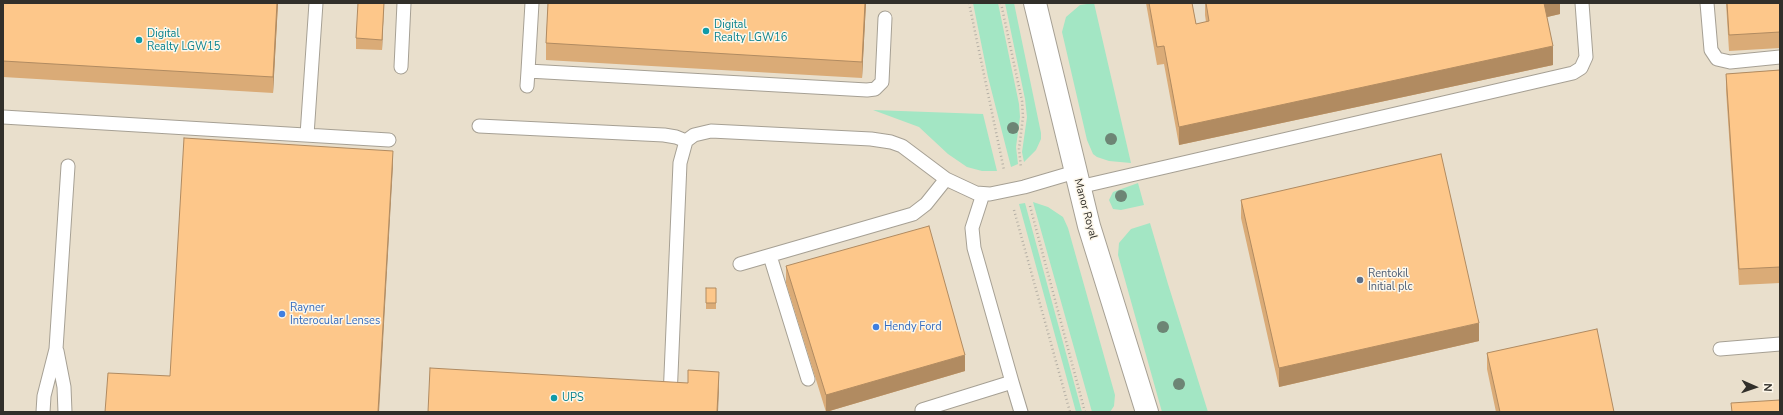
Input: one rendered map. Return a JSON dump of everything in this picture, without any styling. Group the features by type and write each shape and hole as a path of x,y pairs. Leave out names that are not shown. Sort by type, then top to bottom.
{"street":[{"name":"Manor Royal","path":"1035,3 1089,226 1147,412"}],"lane":[{"path":"307,135 316,3"},
{"path":"401,67 404,3"},
{"path":"527,86 532,3"},
{"path":"670,398 680,163 686,141 694,135 711,131 886,140 908,149 932,170 968,190 983,194 1003,193 1024,187 1077,179 1573,73 1581,68 1586,57 1582,3"},
{"path":"1707,3 1711,50 1717,59 1730,62 1780,58"},
{"path":"528,71 870,90 879,85 883,77 885,18"},
{"path":"3,117 389,140"},
{"path":"479,126 664,135 676,137 686,141"},
{"path":"43,412 44,396 56,349 68,166"},
{"path":"740,264 913,214 926,204 946,179"},
{"path":"983,194 972,228 974,248 1021,412"},
{"path":"770,256 808,379"},
{"path":"1720,349 1780,344"},
{"path":"56,349 64,387 65,412"},
{"path":"922,410 1012,382"}],"path":[{"path":"1001,3 1022,101 1023,117 1019,149 1024,187 1085,412"}],"shaded area":[{"path":"3,3 1780,3 1780,412 3,412"}],"green space":[{"path":"973,3 998,3 1019,104 1020,117 1016,147 1018,164 1011,167 988,77"},
{"path":"1005,3 1014,3 1041,133 1041,139 1036,150 1024,162 1022,152 1027,117 1025,99"},
{"path":"1094,3 1131,163 1109,161 1093,154 1087,140 1062,32 1066,17 1080,5"},
{"path":"873,110 983,114 997,171 982,171 967,167 948,154 919,127"},
{"path":"1138,183 1144,205 1121,210 1113,209 1109,200 1113,192"},
{"path":"1033,202 1048,207 1063,217 1068,228 1115,395 1114,406 1110,412 1092,412"},
{"path":"1025,203 1082,412 1076,412 1019,204"},
{"path":"1150,223 1208,412 1162,412 1118,255 1119,243 1131,229"}],"building":[{"name":"Digital Realty LGW15","path":"3,3 277,3 273,77 3,61"},
{"path":"358,3 384,3 382,40 356,38"},
{"name":"Digital Realty LGW16","path":"548,3 865,3 862,62 546,43"},
{"path":"1149,3 1192,3 1196,24 1209,21 1206,3 1544,3 1553,46 1179,127 1164,46 1157,47"},
{"path":"1727,3 1780,3 1780,32 1729,35"},
{"path":"1780,70 1780,267 1739,269 1726,74"},
{"path":"184,138 393,151 378,412 105,412 108,373 170,376"},
{"name":"Rentokil Initial plc","path":"1441,154 1479,323 1279,368 1241,200"},
{"name":"Hendy Ford","path":"929,226 965,355 826,395 786,266"},
{"path":"706,288 716,288 716,303 706,303"},
{"path":"1597,329 1614,412 1500,412 1487,353"},
{"path":"430,368 688,383 688,370 719,372 717,412 428,412"},
{"path":"1780,400 1780,412 1732,412 1731,403"}],"place":[{"name":"Digital Realty LGW16","path":"706,31"},
{"name":"Digital Realty LGW15","path":"139,40"},
{"name":"Rentokil Initial plc","path":"1360,280"},
{"name":"Rayner Interocular Lenses","path":"282,314"},
{"name":"Hendy Ford","path":"876,327"},
{"name":"UPS","path":"554,398"}]}
